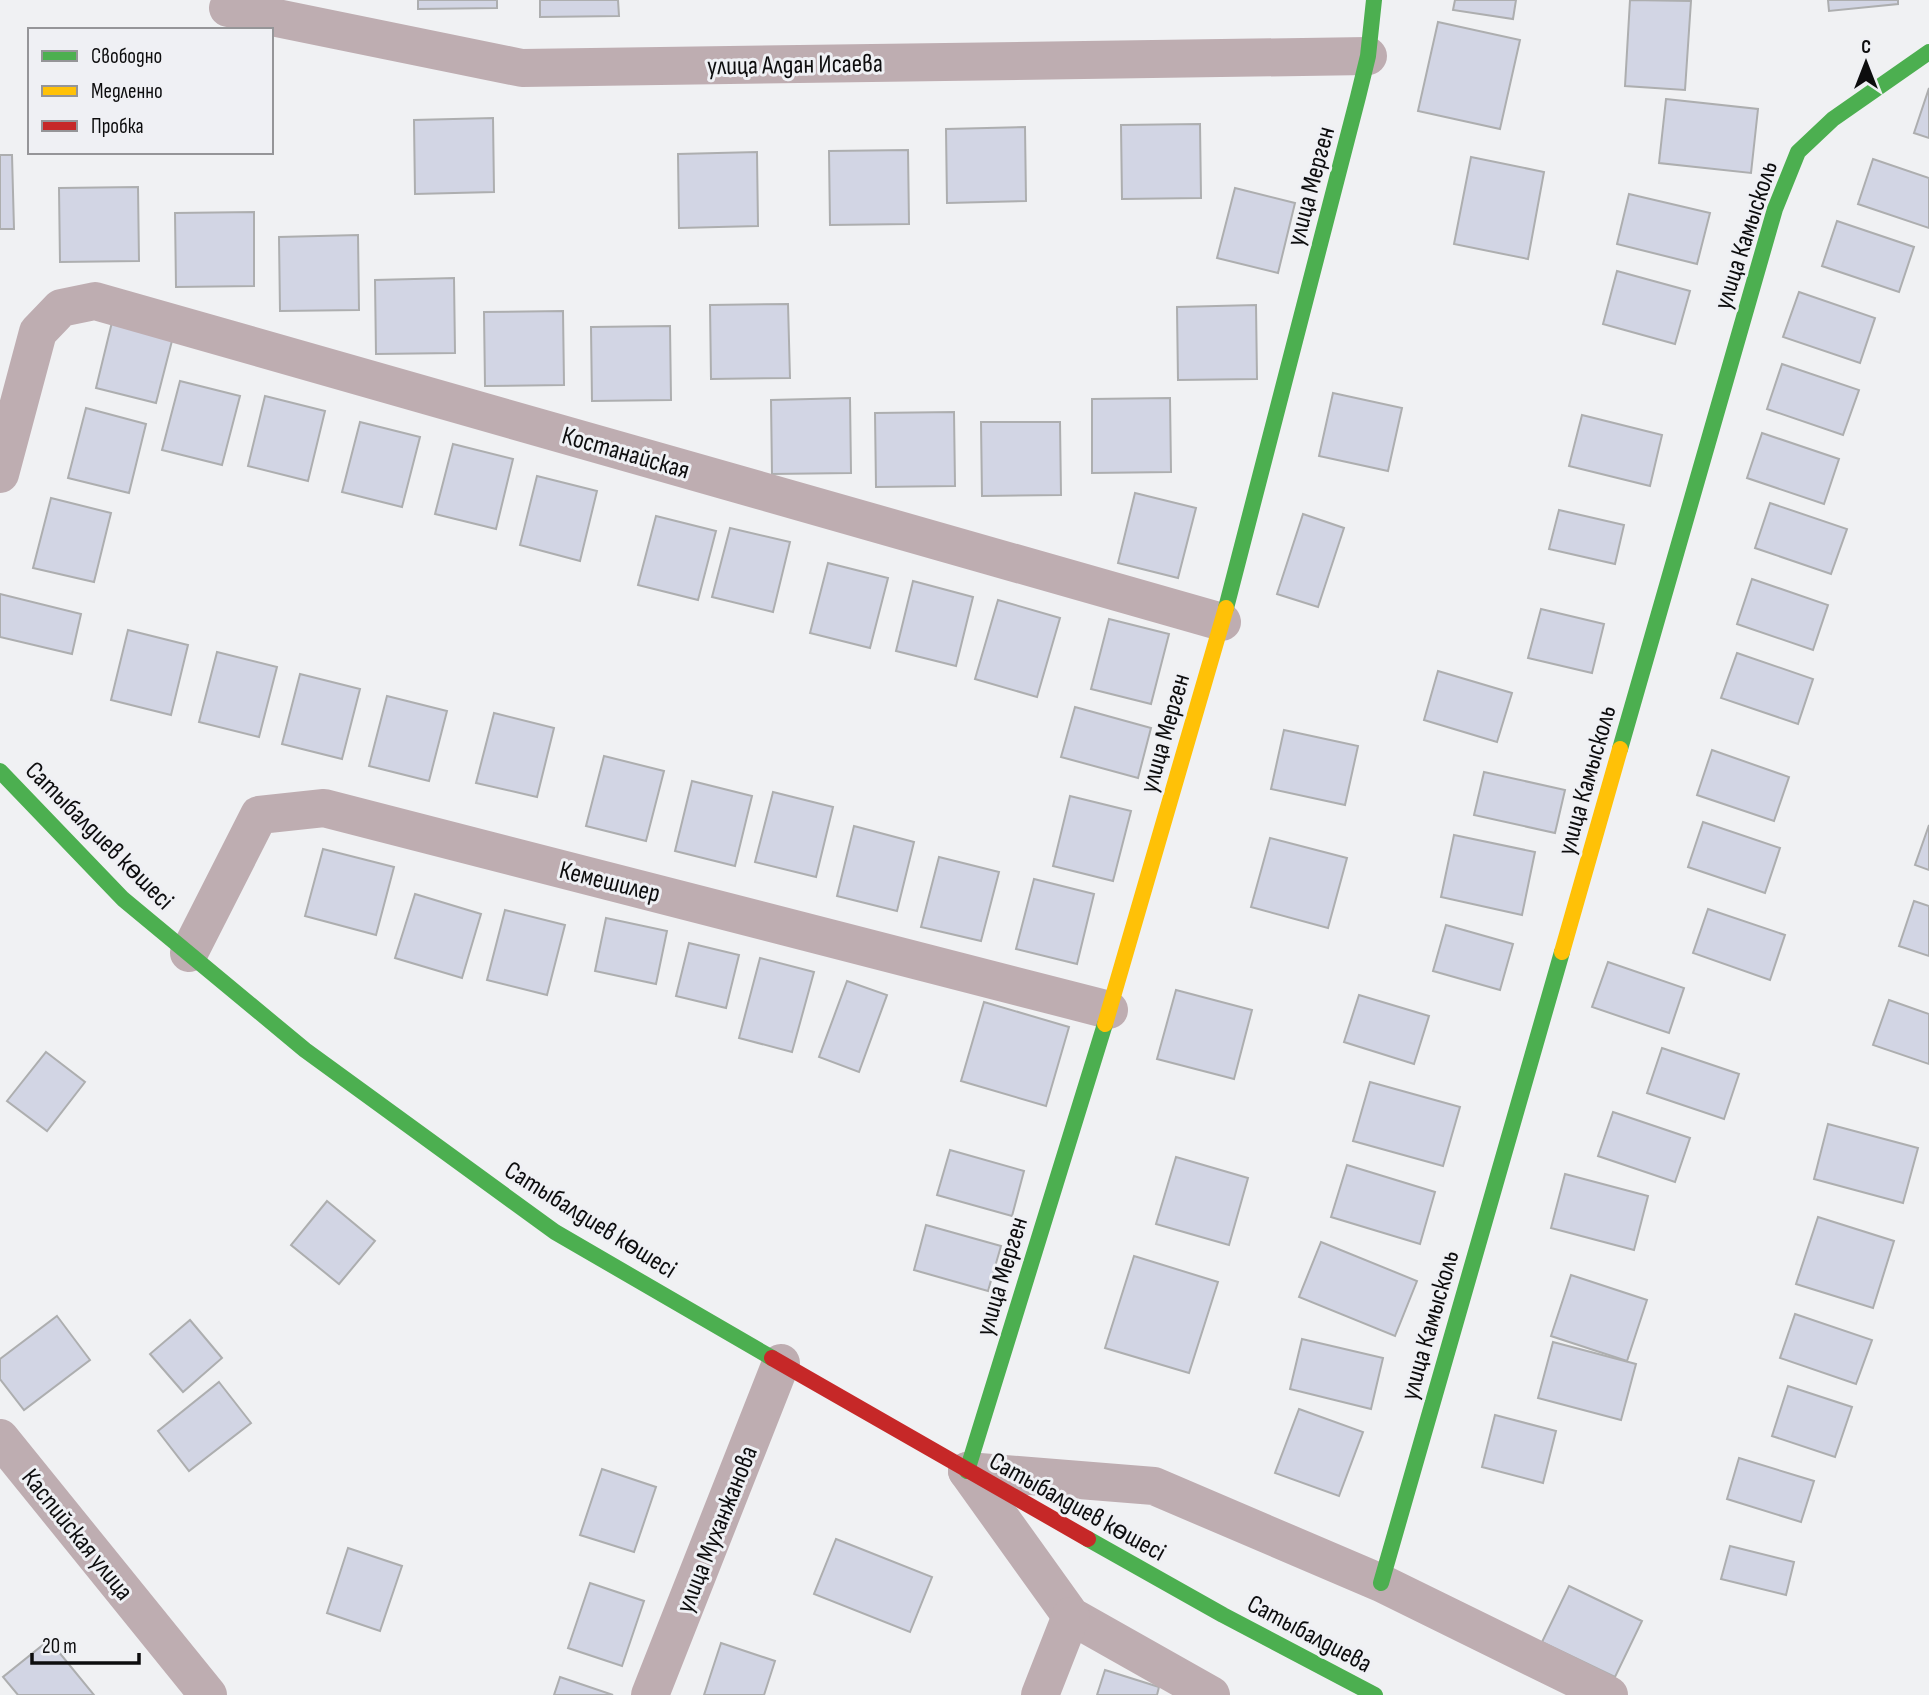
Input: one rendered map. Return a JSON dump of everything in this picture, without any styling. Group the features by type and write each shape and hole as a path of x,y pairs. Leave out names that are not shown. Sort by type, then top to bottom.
{"street":[{"name":"улица Мерген","path":"967,1471 1109,1010 1222,622 1368,56 1374,0"},
{"name":"улица Алдан Исаева","path":"228,8 522,68 1368,56"},
{"name":"улица Камысколь","path":"1381,1583 1774,209 1798,152 1833,119 1929,51"},
{"name":"Костанайская","path":"0,474 38,332 61,308 95,301 1222,622"},
{"name":"Сатыбалдиев көшесі","path":"0,771 123,899 305,1049 555,1232 967,1471 1223,1615"},
{"name":"Кемешилер","path":"189,953 259,815 324,808 1109,1010"},
{"name":"улица Муханжанова","path":"650,1695 781,1363"},
{"name":"Каспийская улица","path":"0,1438 208,1695"},
{"path":"967,1471 1154,1486 1381,1583 1609,1695"},
{"path":"967,1471 1071,1616 1211,1695"},
{"name":"Сатыбалдиева","path":"1223,1615 1375,1695"},
{"path":"1040,1695 1071,1616"}],"building":[{"path":"418,0 497,0 497,8 418,9"},
{"path":"540,0 618,0 619,16 540,17"},
{"path":"1455,0 1516,0 1513,19 1453,10"},
{"path":"1630,0 1691,1 1685,90 1625,86"},
{"path":"1828,0 1898,0 1898,4 1829,11"},
{"path":"1438,22 1520,40 1500,129 1418,111"},
{"path":"1929,88 1929,138 1914,133"},
{"path":"1666,99 1758,109 1751,173 1659,163"},
{"path":"493,118 494,192 415,194 414,120"},
{"path":"1200,124 1201,198 1122,199 1121,125"},
{"path":"1025,127 1026,201 947,203 946,129"},
{"path":"908,150 909,224 830,225 829,151"},
{"path":"757,152 758,226 679,228 678,154"},
{"path":"0,155 12,155 14,229 0,229"},
{"path":"1471,157 1544,172 1528,259 1454,244"},
{"path":"1873,159 1929,178 1929,228 1858,204"},
{"path":"138,187 139,261 60,262 59,188"},
{"path":"1235,188 1295,203 1278,273 1217,258"},
{"path":"1629,194 1710,213 1697,264 1617,244"},
{"path":"254,212 254,286 176,287 175,213"},
{"path":"1837,221 1914,247 1899,292 1822,266"},
{"path":"358,235 359,310 280,311 279,237"},
{"path":"1617,271 1690,291 1675,344 1603,324"},
{"path":"454,278 455,353 376,354 375,280"},
{"path":"1799,292 1875,318 1860,363 1783,337"},
{"path":"788,304 790,378 711,379 710,305"},
{"path":"1256,305 1257,379 1178,380 1177,307"},
{"path":"563,311 564,385 485,386 484,312"},
{"path":"113,318 174,333 156,403 96,388"},
{"path":"670,326 671,400 592,401 591,327"},
{"path":"1782,364 1859,390 1843,435 1767,409"},
{"path":"180,381 240,396 222,465 162,450"},
{"path":"1333,393 1402,408 1388,471 1319,456"},
{"path":"265,396 325,411 308,481 248,466"},
{"path":"850,398 851,473 772,474 771,400"},
{"path":"1170,398 1171,472 1092,473 1092,399"},
{"path":"86,408 146,424 129,493 68,478"},
{"path":"954,412 955,486 876,487 875,413"},
{"path":"1582,415 1662,435 1650,486 1569,466"},
{"path":"360,422 420,437 402,507 342,492"},
{"path":"981,422 1060,422 1061,495 982,496"},
{"path":"1762,433 1839,459 1824,504 1747,478"},
{"path":"453,444 513,459 496,529 435,514"},
{"path":"537,476 597,491 580,561 520,545"},
{"path":"1135,493 1196,508 1178,578 1118,563"},
{"path":"51,498 111,513 94,582 33,568"},
{"path":"1770,503 1847,529 1831,574 1755,548"},
{"path":"1559,510 1624,525 1615,564 1549,549"},
{"path":"1303,514 1344,528 1318,607 1277,594"},
{"path":"656,516 716,531 698,600 638,585"},
{"path":"730,528 790,542 773,612 712,597"},
{"path":"828,563 888,578 870,648 810,633"},
{"path":"1752,579 1828,605 1813,650 1737,624"},
{"path":"913,581 973,597 956,666 896,651"},
{"path":"0,594 81,614 72,654 0,637"},
{"path":"998,600 1060,618 1037,697 975,679"},
{"path":"1541,609 1604,624 1592,673 1528,658"},
{"path":"1109,619 1169,634 1151,704 1091,689"},
{"path":"128,630 188,645 171,715 111,700"},
{"path":"217,652 277,667 259,737 199,722"},
{"path":"1737,653 1813,679 1798,724 1721,698"},
{"path":"1438,671 1512,693 1497,742 1424,720"},
{"path":"300,674 360,689 342,759 282,744"},
{"path":"387,696 447,711 429,781 369,766"},
{"path":"1075,707 1151,728 1138,778 1061,757"},
{"path":"494,713 554,728 537,797 476,783"},
{"path":"1284,730 1358,746 1345,805 1271,789"},
{"path":"1712,750 1789,777 1774,821 1697,795"},
{"path":"604,756 664,771 646,841 586,826"},
{"path":"1484,772 1565,790 1555,833 1474,815"},
{"path":"692,781 752,796 735,866 675,851"},
{"path":"773,792 833,807 816,877 755,862"},
{"path":"1070,796 1131,811 1113,881 1053,866"},
{"path":"1703,822 1780,848 1765,893 1688,867"},
{"path":"1929,825 1929,870 1915,865"},
{"path":"854,826 914,842 897,911 837,896"},
{"path":"1454,835 1535,852 1522,915 1441,897"},
{"path":"1270,838 1347,858 1328,928 1251,907"},
{"path":"323,849 394,867 376,935 305,916"},
{"path":"939,857 999,872 981,941 921,927"},
{"path":"1034,879 1094,894 1077,964 1016,949"},
{"path":"415,894 481,914 462,978 395,958"},
{"path":"1914,901 1929,906 1929,956 1899,946"},
{"path":"1708,909 1785,935 1770,980 1693,953"},
{"path":"505,910 565,925 547,995 487,980"},
{"path":"606,918 667,931 656,984 595,971"},
{"path":"1446,925 1513,944 1500,990 1433,971"},
{"path":"689,943 739,955 726,1008 676,996"},
{"path":"760,958 814,972 792,1052 739,1038"},
{"path":"1608,962 1684,988 1669,1033 1592,1007"},
{"path":"847,981 887,995 859,1072 819,1057"},
{"path":"1176,990 1252,1010 1234,1079 1157,1059"},
{"path":"1359,995 1429,1016 1414,1064 1344,1042"},
{"path":"1889,1000 1929,1014 1929,1064 1873,1045"},
{"path":"984,1002 1069,1027 1046,1106 961,1081"},
{"path":"1662,1048 1739,1074 1724,1119 1647,1093"},
{"path":"46,1052 85,1082 47,1131 7,1101"},
{"path":"1370,1082 1460,1107 1443,1166 1353,1141"},
{"path":"1613,1112 1690,1138 1675,1182 1598,1156"},
{"path":"1828,1124 1918,1148 1903,1203 1814,1179"},
{"path":"950,1150 1024,1171 1012,1216 937,1195"},
{"path":"1176,1157 1248,1178 1229,1245 1156,1224"},
{"path":"1347,1165 1435,1192 1420,1244 1331,1217"},
{"path":"1565,1174 1648,1196 1634,1250 1551,1228"},
{"path":"327,1201 375,1241 339,1284 291,1245"},
{"path":"1818,1217 1894,1241 1873,1308 1796,1284"},
{"path":"926,1225 1001,1246 988,1291 914,1270"},
{"path":"1321,1242 1417,1281 1395,1336 1299,1297"},
{"path":"1134,1256 1218,1282 1189,1373 1105,1348"},
{"path":"1571,1275 1647,1300 1627,1361 1551,1336"},
{"path":"1795,1314 1872,1340 1856,1384 1780,1358"},
{"path":"57,1316 90,1360 24,1410 0,1379 0,1359"},
{"path":"190,1320 222,1358 183,1392 150,1354"},
{"path":"1302,1339 1383,1358 1371,1409 1290,1389"},
{"path":"1553,1342 1636,1364 1621,1420 1538,1398"},
{"path":"219,1382 251,1423 189,1471 158,1431"},
{"path":"1788,1386 1852,1407 1835,1457 1772,1436"},
{"path":"1299,1409 1363,1432 1339,1496 1275,1473"},
{"path":"1495,1415 1556,1431 1543,1483 1482,1467"},
{"path":"1739,1458 1814,1481 1801,1522 1727,1499"},
{"path":"602,1469 656,1487 634,1552 580,1535"},
{"path":"836,1539 932,1577 910,1632 814,1594"},
{"path":"1730,1546 1794,1562 1786,1595 1721,1579"},
{"path":"348,1548 402,1566 380,1631 327,1613"},
{"path":"590,1583 644,1601 622,1666 568,1648"},
{"path":"1569,1586 1642,1621 1615,1677 1542,1642"},
{"path":"49,1640 94,1695 18,1695 3,1677"},
{"path":"721,1643 775,1661 764,1695 704,1695"},
{"path":"1105,1670 1159,1687 1157,1695 1097,1695"},
{"path":"560,1677 613,1695 554,1695"}],"traffic: fast":[{"path":"1226,608 1368,56 1374,0"},
{"path":"1620,749 1775,209 1798,152 1833,119 1929,52"},
{"path":"0,771 123,899 305,1050 555,1232 772,1358"},
{"path":"1381,1583 1562,952"},
{"path":"967,1471 1105,1024"},
{"path":"1088,1539 1223,1615 1375,1695"}],"traffic: slow":[{"path":"1105,1024 1226,608"},
{"path":"1562,952 1620,749"}],"traffic: jam":[{"path":"772,1358 1088,1539"}]}
